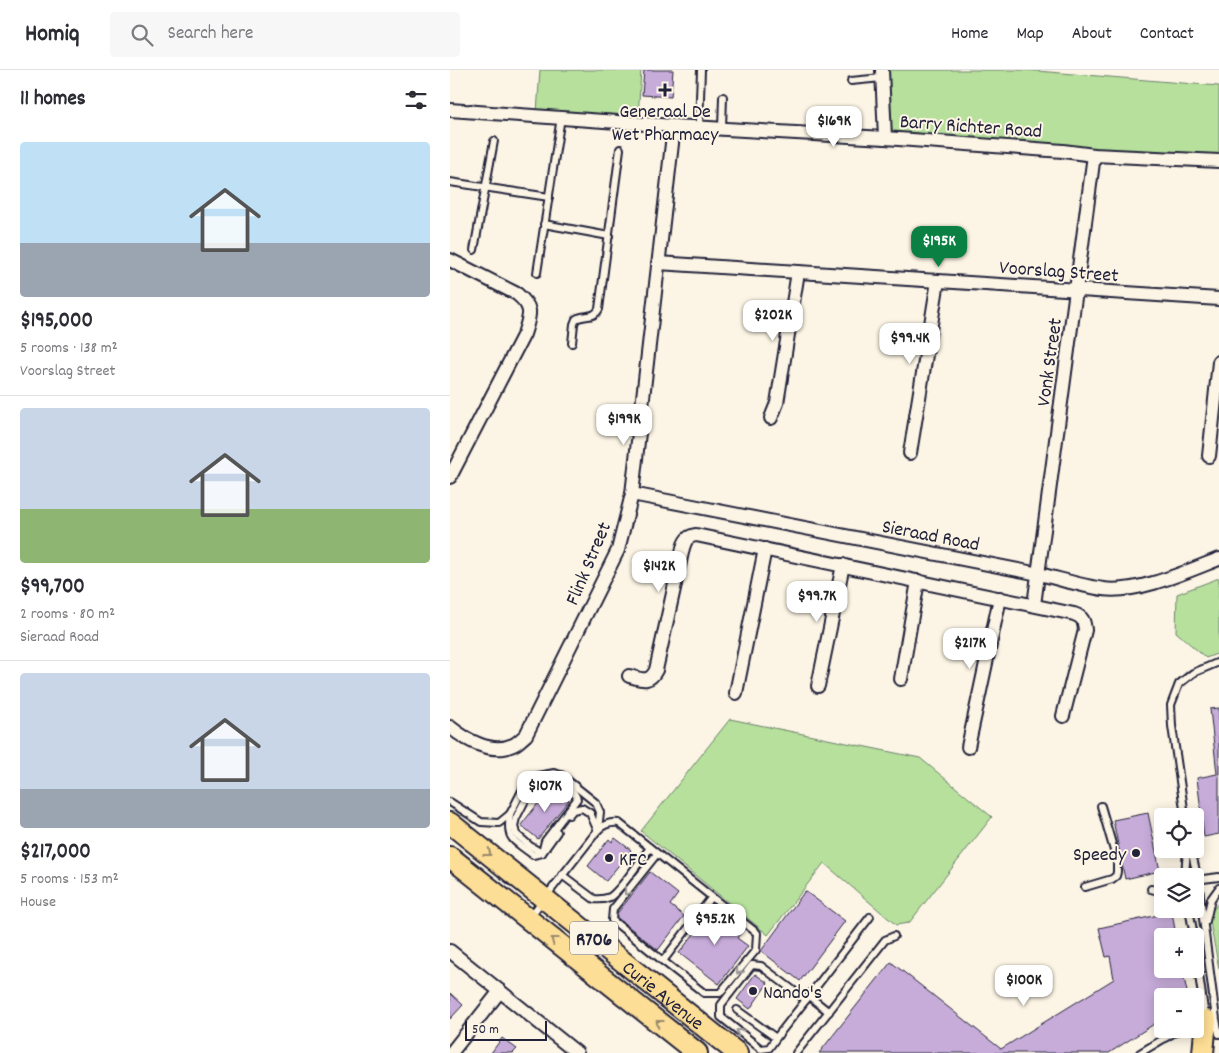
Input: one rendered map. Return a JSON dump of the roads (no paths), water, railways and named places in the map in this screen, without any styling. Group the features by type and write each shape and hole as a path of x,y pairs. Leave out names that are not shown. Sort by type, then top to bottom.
{"main road":[{"name":"Curie Avenue","path":"450,823 737,1053"},
{"name":"Curie Avenue","path":"450,857 697,1053"},
{"path":"1206,1049 1215,1024"}],"street":[{"path":"882,74 885,138"},
{"name":"Barry Richter Road","path":"450,110 674,126 885,138 1094,155 1219,161"},
{"name":"Flink Street","path":"450,728 461,736 484,746 499,749 514,745 526,735 618,550 632,494 674,126"},
{"name":"Vonk Street","path":"1034,605 1094,155"},
{"path":"450,260 517,294 525,301 529,309 524,334 450,478"},
{"name":"Voorslag Street","path":"658,263 1219,300"},
{"path":"771,418 777,403 798,272"},
{"path":"910,453 938,281"},
{"path":"1209,456 1219,362"},
{"name":"Sieraad Road","path":"632,494 1039,574 1105,589 1132,588 1153,583 1219,559"},
{"path":"629,676 644,680 653,675 656,670 683,548 688,538 696,535 1034,605 1082,617 1085,630 1063,716"},
{"path":"736,693 765,549"},
{"path":"818,686 843,565"},
{"path":"900,679 918,581"},
{"path":"968,747 1000,598"},
{"path":"450,951 577,1053"},
{"path":"451,1053 500,991"}],"lane":[{"path":"699,127 701,70"},
{"path":"851,81 882,74"},
{"path":"722,128 723,97"},
{"path":"537,273 561,117"},
{"path":"474,250 494,141"},
{"path":"572,343 576,319 583,316 593,316 600,309 620,149"},
{"path":"450,182 548,197"},
{"path":"544,224 609,236"},
{"path":"1184,808 1172,726 1171,705 1179,684 1193,673 1219,662"},
{"path":"580,790 580,799 542,853 532,855 511,838 508,828 510,814 527,780 554,773 561,775 580,790 596,803 600,812 598,830"},
{"path":"550,778 560,782 576,794 577,799 545,841 542,853 516,834 514,826 516,818 532,787 541,780 550,778"},
{"path":"450,802 481,822 499,823 510,814"},
{"path":"1085,887 1112,878 1118,872 1117,861 1101,806"},
{"path":"573,810 582,808 590,813 598,830"},
{"path":"528,919 598,830 609,823 619,823 757,933 756,950 720,993 704,993 612,920 613,909 657,854"},
{"path":"562,875 594,899 601,900 616,891 650,848"},
{"path":"1204,879 1219,877"},
{"path":"1204,926 1210,899 1219,888"},
{"path":"663,961 711,898"},
{"path":"829,1012 807,998 761,966 752,965 721,1005 721,1017 761,1049 769,1048 776,1038 807,998 870,917"},
{"path":"1203,918 1215,1024"},
{"path":"796,1053 885,940 894,936"},
{"path":"1203,978 1215,1024"},
{"path":"737,1010 776,1038"},
{"path":"1140,1053 1165,1038"}],"place":[{"name":"Generaal De Wet Pharmacy","path":"665,90"},
{"name":"Speedy","path":"1136,853"},
{"name":"KFC","path":"609,858"},
{"name":"Nando's","path":"753,991"}]}
